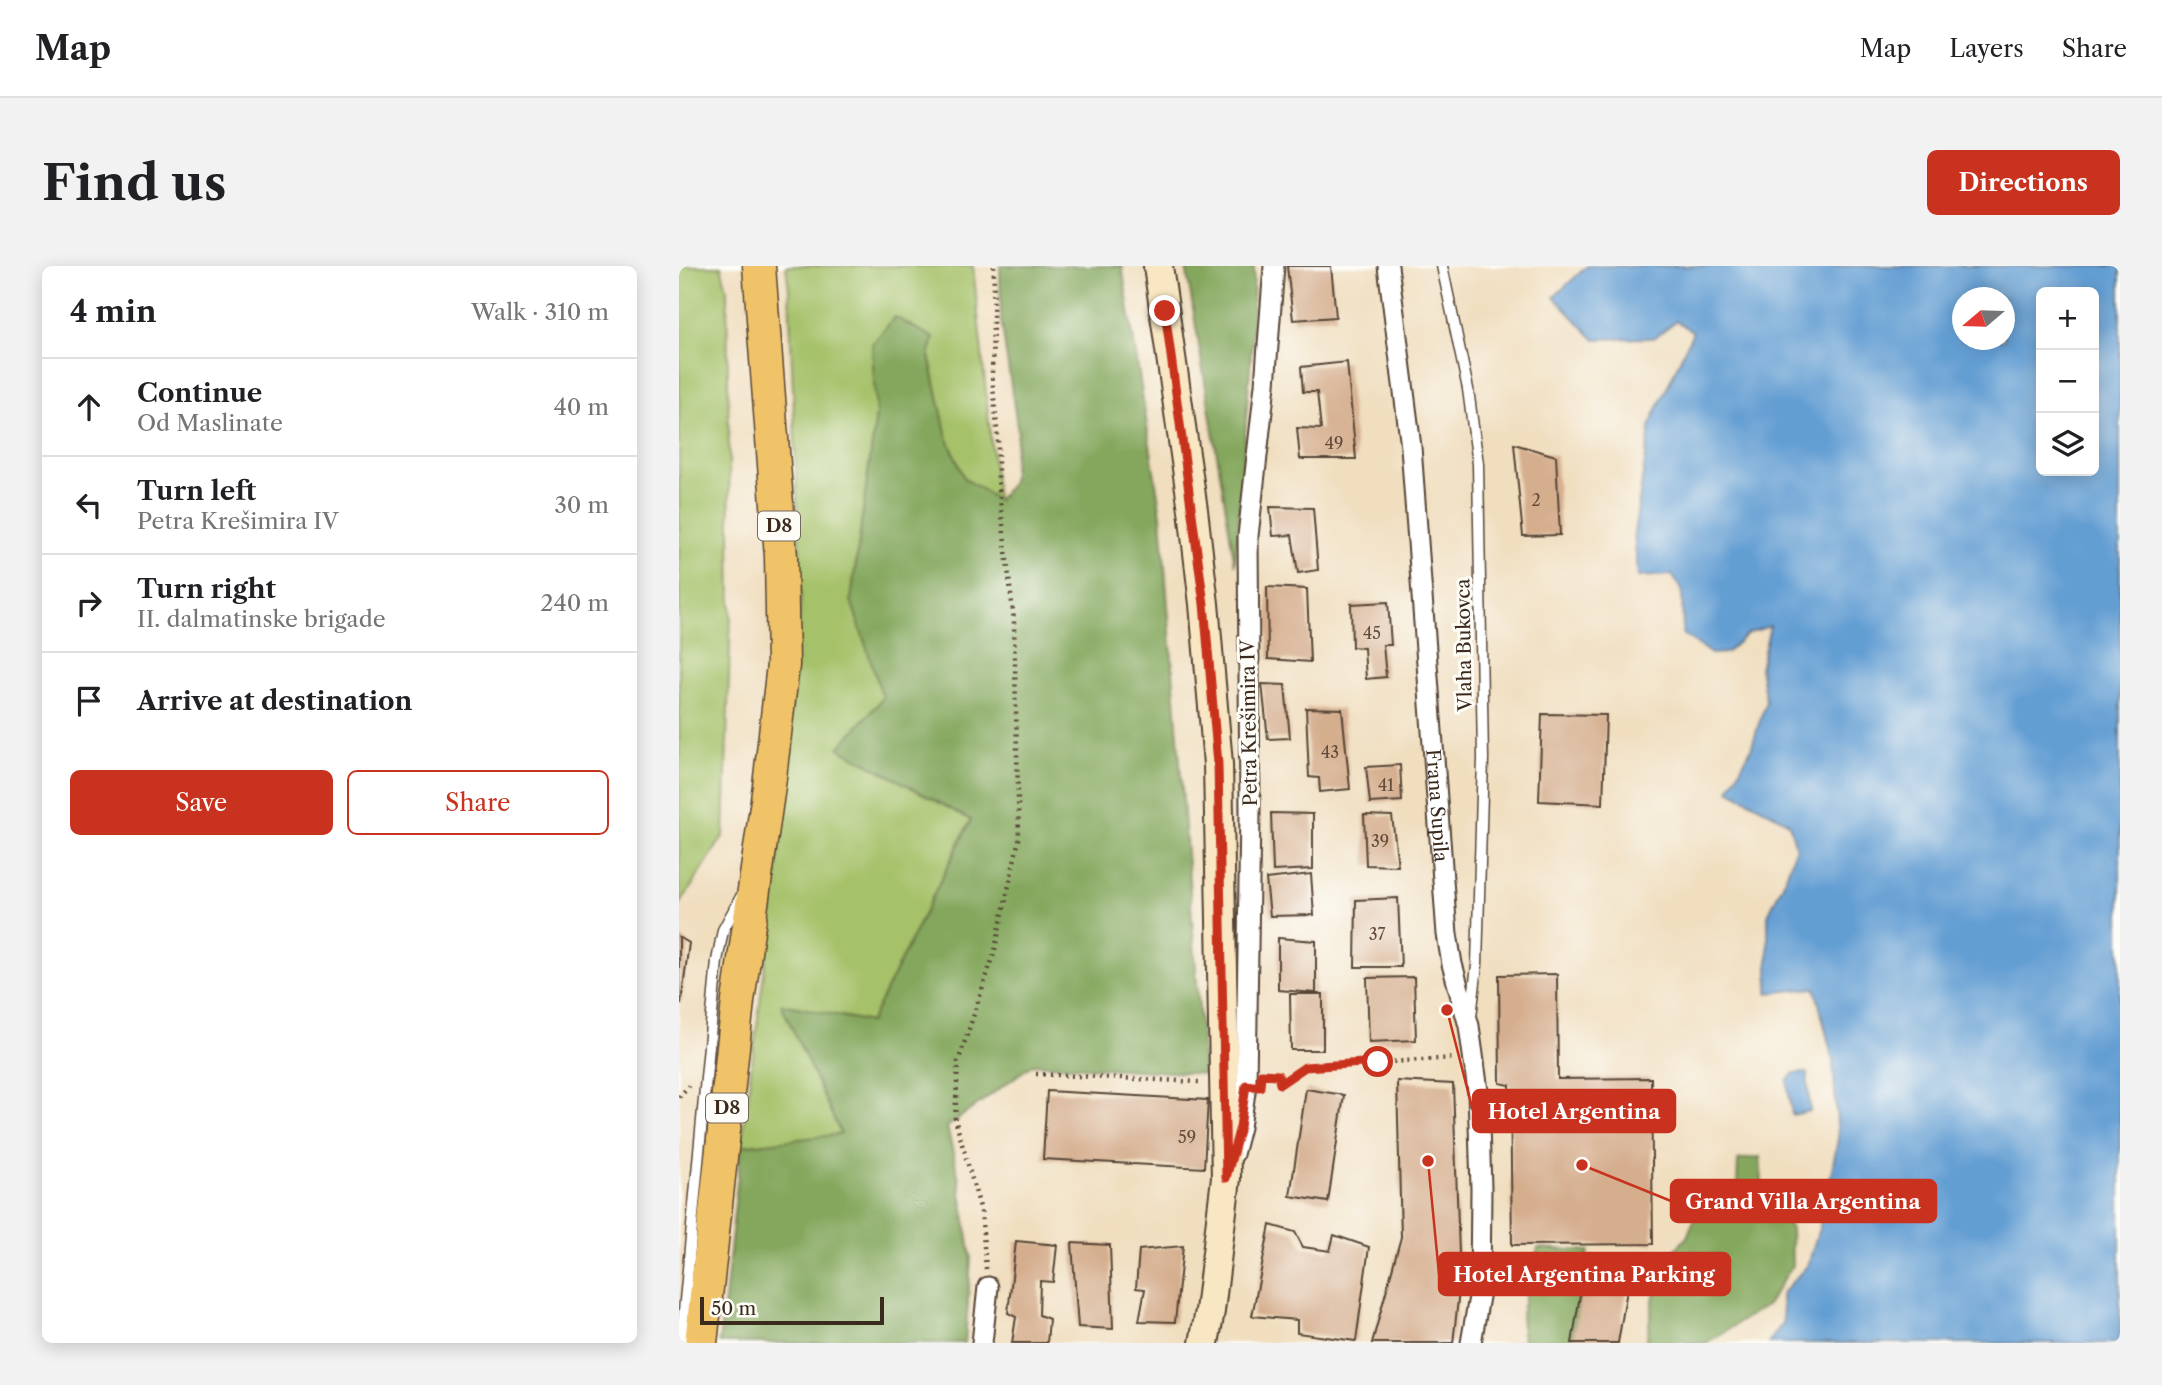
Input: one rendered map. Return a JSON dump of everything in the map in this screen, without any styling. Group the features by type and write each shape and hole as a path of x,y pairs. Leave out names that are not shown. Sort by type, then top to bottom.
{"main road":[{"name":"D8","path":"701,1343 738,1001 769,786 781,679 782,557 759,266"}],"street":[{"path":"1158,266 1204,604 1217,750 1235,1084 1217,1259 1204,1343"},
{"name":"Petra Krešimira IV","path":"1235,1084 1250,813 1248,536 1265,385 1274,266"},
{"name":"Frana Supila","path":"1388,266 1412,460 1447,934 1452,964 1469,1026 1479,1091 1481,1279 1471,1343"},
{"path":"982,1343 988,1287"}],"lane":[{"name":"Vlaha Bukovca","path":"1441,266 1468,389 1478,464 1483,758 1477,965 1469,1026"},
{"path":"681,1343 717,961 723,930 756,874"}],"path":[{"path":"988,1287 981,1211 955,1119 958,1062 993,954 1019,839 1014,621 998,481 998,439 992,376 994,266"},
{"path":"1036,1074 1260,1087 1261,1074 1278,1075 1280,1084 1305,1067 1475,1058"}],"green space":[{"path":"679,266 721,266 727,289 731,613 724,835 679,906"},
{"path":"786,266 973,266 997,500 964,478 947,437 929,355 872,344 876,415 851,600 883,698 839,748 971,819 870,1022 782,1004 841,1135 741,1146 777,874 801,595"},
{"path":"1000,266 1122,266 1161,515 1204,1074 1033,1064 947,1127 959,1179 971,1258 965,1343 719,1343 741,1146 841,1134 781,1004 870,1022 971,820 839,748 883,698 851,600 876,415 872,344 895,317 934,338 929,356 947,437 964,478 998,500 1012,482 1018,432 1001,320"},
{"path":"1186,266 1254,266 1252,342 1235,565"},
{"path":"1760,1157 1763,1195 1791,1228 1792,1266 1767,1305 1706,1343 1687,1343 1681,1340 1679,1343 1646,1343 1659,1266 1687,1237 1699,1208 1737,1189 1738,1160"},
{"path":"1538,1248 1589,1251 1572,1343 1523,1343 1521,1314"}],"water":[{"path":"1587,266 2120,266 2120,1343 1768,1343 1783,1323 1782,1293 1808,1265 1823,1215 1838,1139 1833,1060 1815,988 1768,993 1768,915 1796,848 1789,823 1729,790 1751,749 1766,701 1760,668 1770,626 1748,633 1726,653 1711,654 1683,634 1682,590 1672,575 1638,577 1634,533 1651,422 1693,332 1676,321 1654,338 1594,339 1554,297"},
{"path":"1794,1073 1807,1073 1810,1111 1792,1115 1787,1081"}],"building":[{"path":"1287,266 1331,266 1336,317 1293,320"},
{"path":"1347,362 1356,459 1300,459 1297,428 1321,429 1317,392 1303,392 1301,367"},
{"path":"1514,444 1556,456 1560,535 1523,536"},
{"path":"1270,507 1313,508 1318,570 1298,573 1292,535 1273,536"},
{"path":"1267,587 1307,589 1310,662 1268,659"},
{"path":"1388,602 1391,645 1383,645 1386,677 1366,679 1364,648 1352,647 1351,604"},
{"path":"1262,684 1285,685 1290,738 1268,739"},
{"path":"1306,708 1342,709 1350,789 1320,792 1319,778 1309,777"},
{"path":"1542,714 1606,715 1603,804 1539,801"},
{"path":"1400,765 1402,801 1370,803 1366,767"},
{"path":"1271,813 1313,814 1313,869 1273,871"},
{"path":"1364,815 1392,816 1398,866 1366,865"},
{"path":"1311,874 1314,915 1270,916 1266,879"},
{"path":"1398,898 1401,967 1355,967 1356,900"},
{"path":"679,937 689,943 681,1003 679,1003"},
{"path":"1278,938 1316,941 1316,993 1278,990"},
{"path":"1557,974 1558,1079 1651,1078 1653,1244 1512,1245 1510,1085 1500,1083 1499,975"},
{"path":"1414,977 1416,1040 1369,1042 1367,978"},
{"path":"1290,994 1323,994 1323,1050 1291,1050"},
{"path":"1397,1081 1453,1084 1460,1282 1453,1343 1372,1343 1401,1237"},
{"path":"1306,1089 1344,1095 1328,1202 1290,1196"},
{"path":"1047,1091 1208,1100 1204,1168 1043,1159"},
{"path":"1270,1225 1295,1232 1303,1247 1330,1251 1334,1235 1369,1247 1356,1341 1297,1333 1297,1320 1252,1316"},
{"path":"1016,1241 1057,1245 1053,1282 1040,1281 1039,1315 1049,1319 1047,1343 1012,1343 1016,1317 1008,1313"},
{"path":"1072,1243 1110,1245 1113,1329 1078,1327"},
{"path":"1183,1246 1175,1322 1139,1321 1145,1289 1136,1288 1139,1250"},
{"path":"1585,1265 1630,1272 1618,1343 1572,1343"}],"place":[{"name":"Hotel Argentina","path":"1447,1010"},
{"name":"Hotel Argentina Parking","path":"1428,1161"},
{"name":"Grand Villa Argentina","path":"1582,1165"}],"route":[{"path":"1165,311 1204,604 1218,764 1226,1178 1240,1127 1246,1085 1260,1087 1261,1074 1278,1075 1280,1084 1305,1067 1378,1062"}]}
